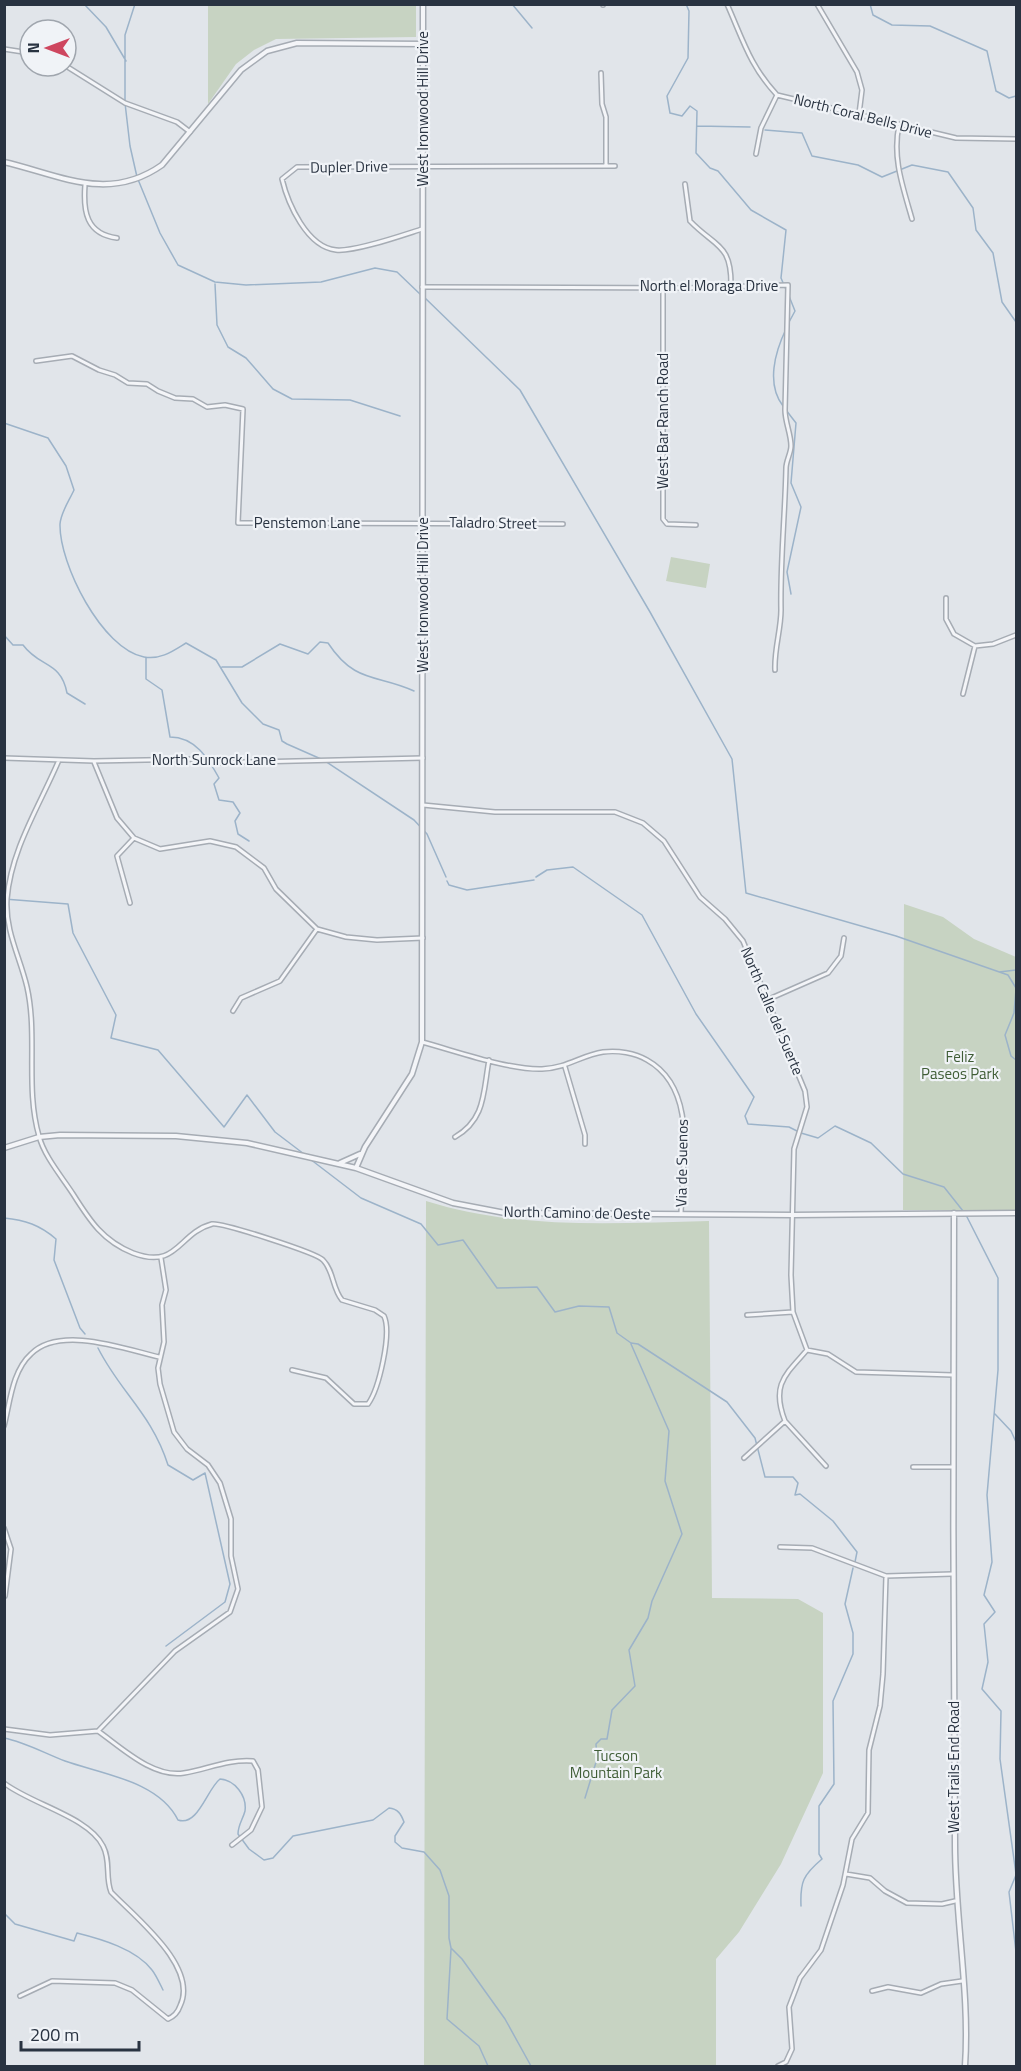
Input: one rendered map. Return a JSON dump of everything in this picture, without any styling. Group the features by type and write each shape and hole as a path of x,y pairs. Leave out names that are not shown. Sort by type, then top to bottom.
{"street":[{"name":"West Ironwood Hill Drive","path":"356,1168 363,1152 412,1074 422,1042 423,4"},
{"name":"North Coral Bells Drive","path":"727,4 751,61 759,75 777,95 956,138 1017,139"},
{"path":"817,4 857,72 862,90 859,114"},
{"path":"5,163 85,185 113,184 148,173 162,165 241,70 255,58 280,46 297,43 423,44"},
{"path":"601,73 602,104 606,117 606,166"},
{"path":"78,74 125,103 177,122 190,132"},
{"path":"756,153 761,128 777,95"},
{"path":"899,125 895,146 896,159 912,219"},
{"path":"422,166 615,166"},
{"name":"Dupler Drive","path":"422,166 297,168 282,179 287,200 308,235 335,250 380,242 422,229"},
{"path":"685,184 690,221 726,253 732,267 731,288"},
{"path":"85,185 83,202 89,223 103,235 117,238"},
{"name":"North el Moraga Drive","path":"422,287 731,288 788,285 785,410 791,446 786,464 786,521 782,533 779,595 781,612 774,652 775,670"},
{"name":"West Bar Ranch Road","path":"663,288 663,519 667,524 696,525"},
{"name":"Penstemon Lane","path":"36,361 72,356 128,383 147,384 175,398 193,399 207,407 225,405 243,409 238,523 423,522"},
{"name":"Taladro Street","path":"423,522 563,524"},
{"path":"946,598 946,619 954,634 975,646 993,644 1017,635"},
{"path":"963,694 975,646"},
{"name":"North Sunrock Lane","path":"4,758 94,761 197,759 207,763 423,758"},
{"path":"59,760 18,847 7,900 12,943 27,986 32,1077 39,1137 99,1233 114,1244 135,1253 160,1258 168,1256 187,1239 216,1223 228,1225 323,1258 342,1300 381,1312 387,1326 381,1366 368,1404 354,1404 334,1382 318,1374 292,1370"},
{"path":"94,761 117,818 134,838 160,849 210,841 236,847 264,868 276,889 317,929 346,938 377,940 423,938"},
{"name":"North Calle del Suerte","path":"423,805 495,812 615,812 644,823 664,841 700,897 725,919 743,941 769,999 805,1091 807,1107 794,1149 793,1312 807,1350"},
{"path":"130,903 117,856 134,838"},
{"path":"233,1011 241,998 280,981 317,929"},
{"path":"769,999 828,973 841,956 844,938"},
{"path":"422,1042 489,1060 540,1069 565,1067 585,1135 585,1144"},
{"name":"Via de Suenos","path":"565,1067 603,1052 636,1053 662,1069 675,1086 683,1111 681,1214"},
{"path":"454,1137 470,1128 479,1115 489,1060"},
{"name":"North Camino de Oeste","path":"4,1148 39,1137 116,1135 226,1139 356,1168 453,1203 506,1213 793,1215 1017,1213"},
{"path":"337,1164 356,1158 363,1152"},
{"name":"West Trails End Road","path":"954,1213 952,1574 955,1901 962,1981 965,2067"},
{"path":"98,1731 175,1651 230,1612 237,1598 238,1579 231,1546 230,1514 216,1476 208,1465 187,1449 174,1432 158,1375 159,1357 164,1342 162,1305 166,1290 160,1258"},
{"path":"747,1315 793,1312"},
{"path":"4,1426 15,1380 31,1353 53,1342 87,1340 159,1357"},
{"path":"826,1466 784,1421 778,1405 783,1378 807,1350 828,1354 856,1372 953,1375"},
{"path":"744,1458 784,1421"},
{"path":"914,1467 953,1467"},
{"path":"4,1528 10,1549 5,1596"},
{"path":"780,1547 812,1548 886,1576 952,1574"},
{"path":"778,2067 786,2062 792,2049 789,2007 800,1978 821,1950 846,1874 852,1839 868,1813 869,1750 880,1706 886,1576"},
{"path":"4,1729 50,1735 98,1731 146,1764 167,1772 184,1773 219,1763 253,1761 258,1770 262,1807 251,1830 232,1845"},
{"path":"4,1783 97,1836 108,1860 108,1885 111,1892 171,1954 184,1980 184,1998 178,2011 168,2019 132,1990 115,1983 52,1981 20,1996"},
{"path":"846,1874 870,1878 885,1891 907,1903 942,1904 955,1901"},
{"path":"872,1991 888,1987 921,1993 941,1984 962,1981"}],"green space":[{"path":"208,5 416,5 416,37 276,39 254,50 236,64 208,104"},
{"path":"671,557 710,564 706,588 666,581"},
{"name":"Feliz Paseos Park","path":"904,904 943,917 974,939 1016,957 1016,1210 903,1210"},
{"name":"Tucson Mountain Park","path":"426,1201 496,1217 531,1221 602,1223 709,1221 712,1598 798,1599 823,1613 823,1773 781,1864 739,1932 716,1959 716,2066 424,2066"}],"waterway":[{"path":"84,4 106,27 126,61"},
{"path":"135,4 125,35 125,103 130,146 137,177 160,233 178,265 215,282 246,285 321,282 375,268 397,272 421,295"},
{"path":"512,4 532,28"},
{"path":"686,4 689,11 688,58 667,96 670,113 682,116 690,106 697,111 696,153 710,168 718,171 751,210 786,230 781,278 787,292"},
{"path":"870,4 873,15 892,25 930,26 987,51 996,91 1009,98 1016,96"},
{"path":"697,126 750,127"},
{"path":"765,130 802,133 812,156 858,165 882,177 912,165 948,172 973,208 976,230 993,253 1002,302 1016,322"},
{"path":"215,284 217,325 228,347 246,358 273,389 292,399 350,400 400,416"},
{"path":"788,324 795,311 789,296"},
{"path":"425,298 520,390 650,612 732,759 746,893 896,936 1008,975 1016,988"},
{"path":"783,406 775,388 774,368 778,348 786,329"},
{"path":"786,410 796,423 791,483 801,507 787,572 791,594"},
{"path":"4,423 48,438 66,466 74,490 60,524 67,561 86,602 113,638 128,651 144,657 161,656 186,643 216,660 242,703 263,724 279,730 282,741 321,759"},
{"path":"4,635 13,645 23,645 36,658 55,670 60,675 67,693 85,704"},
{"path":"222,667 242,667 280,644 308,654 320,642 328,643 338,656 357,672 414,691"},
{"path":"146,658 146,679 162,690 170,737 187,741 205,756 219,778 214,784 219,800 233,802 240,813 235,821 238,834 249,841"},
{"path":"325,761 414,820 427,834 446,877"},
{"path":"536,877 547,870 573,867 642,915 696,1014 754,1097 745,1116 748,1124 789,1127 797,1131"},
{"path":"447,881 449,885 467,890 534,880"},
{"path":"4,899 68,904 73,933 116,1015 111,1038 158,1050 224,1127 247,1095 275,1132 304,1154"},
{"path":"999,972 1016,970"},
{"path":"1016,989 1014,1013 1005,1035 1011,1056 1016,1060"},
{"path":"801,1133 818,1138 835,1126 871,1143 903,1174 944,1187 963,1211"},
{"path":"310,1159 361,1198 421,1224 438,1245 463,1240 497,1288 537,1287 555,1312 579,1306 609,1307 617,1333 631,1343 638,1344 727,1402 755,1438 765,1477 793,1477 798,1483 795,1495 800,1494 833,1521 857,1552 855,1562"},
{"path":"966,1215 998,1278 998,1370 987,1495 992,1562 984,1595 995,1612 984,1624 988,1662 982,1689 1001,1711 1000,1759 1016,1874"},
{"path":"4,1218 32,1224 56,1239 54,1260 80,1328 85,1334"},
{"path":"585,1798 597,1759 596,1744 601,1739 607,1739 612,1710 635,1686 629,1650 648,1618 652,1601 682,1534 665,1481 669,1431 631,1344"},
{"path":"98,1348 116,1378 145,1417 168,1465 193,1480 205,1473 230,1584 225,1602 166,1646"},
{"path":"995,1414 1011,1431 1016,1442"},
{"path":"801,1906 804,1880 822,1859 819,1854 819,1806 834,1784 833,1701 853,1654 853,1633 845,1604 853,1568"},
{"path":"4,1738 144,1788 158,1796 178,1820 185,1821 197,1813 220,1779 231,1782 239,1790 245,1805 238,1834 249,1849 264,1860 273,1858 293,1836 373,1820 389,1808 397,1811 404,1822 395,1836 395,1842 402,1848 424,1852 440,1870 449,1896 451,1948 462,1959 505,2019 531,2066"},
{"path":"1016,1875 1009,1892 1016,1952"},
{"path":"4,1913 15,1924 74,1941 77,1933 128,1951 152,1970 163,1990"},
{"path":"451,1949 447,2019 479,2046 488,2066"}]}
